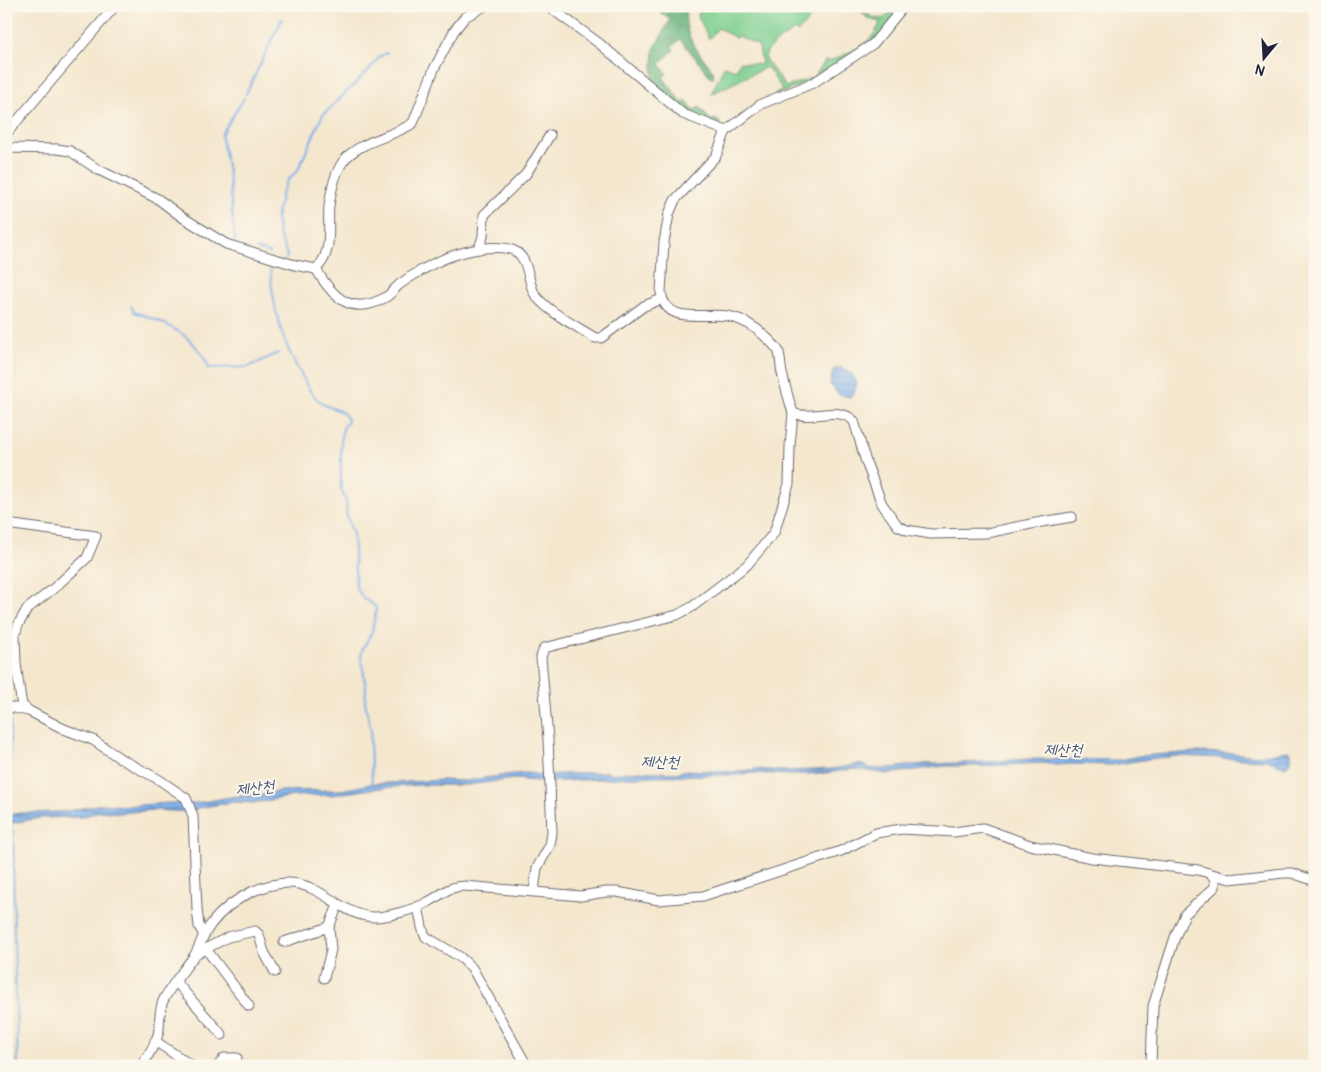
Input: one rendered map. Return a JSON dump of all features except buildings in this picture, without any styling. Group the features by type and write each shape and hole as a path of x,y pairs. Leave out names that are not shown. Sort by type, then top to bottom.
{"street":[{"path":"316,269 322,262 326,251 329,206 335,179 342,163 353,152 414,123 434,69 454,31 465,17 485,6"},
{"path":"548,6 600,44 683,114 726,131"},
{"path":"534,891 537,868 551,842 550,770 541,657 544,648 677,615 692,607 747,565 772,537 781,514 790,478 793,413 782,373 780,355 762,333 742,320 729,316 679,314 667,308 662,299 664,242 669,214 675,200 716,156 726,131 761,104 813,83 873,44 904,6"},
{"path":"6,134 111,8"},
{"path":"479,249 484,215 526,174 550,135"},
{"path":"6,148 70,151 97,169 158,199 182,217 226,244 295,265 316,269 340,300 352,305 363,305 386,297 400,285 435,263 458,254 479,249 504,248 514,251 522,258 533,290 541,303 595,338 601,338 644,306 662,299"},
{"path":"793,413 806,416 841,415 850,417 854,421 866,462 882,504 894,522 907,530 931,534 987,533 1072,518"},
{"path":"6,524 96,536 87,558 53,589 27,609 18,625 15,635 16,664 22,705 28,712"},
{"path":"6,708 16,708 28,712 93,740 121,759 182,794 189,804 193,816 197,909 204,936"},
{"path":"144,1065 159,1029 164,999 196,954 204,936 217,918 229,906 253,892 275,885 292,884 310,887 325,894 338,905 358,914 374,917 417,907 444,891 458,886 581,896 611,891 659,900 703,896 841,851 876,833 902,829 954,832 982,828 1030,845 1092,858 1198,870 1234,880 1288,873 1315,881"},
{"path":"1151,1066 1153,1006 1174,937 1185,914 1216,887 1212,875"},
{"path":"324,978 331,950 329,927 338,905"},
{"path":"417,907 421,915 422,929 426,937 460,957 472,968 527,1066"},
{"path":"284,942 329,927"},
{"path":"196,954 228,937 255,931 259,935 264,952 275,972"},
{"path":"206,948 249,1006"},
{"path":"176,982 222,1035"},
{"path":"155,1041 192,1066"},
{"path":"218,1066 224,1058 237,1058"}],"green space":[{"path":"659,6 686,6 687,26 692,42 713,71 714,76 712,79 680,39 672,47 674,50 660,64 667,74 663,77 682,103 687,101 694,110 700,107 710,120 715,119 720,122 721,128 684,113 652,84 654,49 670,20 658,11"},
{"path":"703,6 806,6 812,12 812,16 798,32 794,30 772,46 766,54 765,59 786,87 814,77 825,61 827,60 828,62 859,47 872,37 880,22 868,19 861,11 874,18 883,19 896,6 901,6 880,35 818,78 774,96 782,89 767,67 711,94 724,66 736,70 740,62 762,65 759,46 738,36 736,38 718,28 709,39 698,16"}],"water":[{"path":"840,367 851,373 857,382 854,394 850,397 838,394 830,384 833,370"},
{"path":"1196,752 1258,756 1291,752 1291,761 1286,767 1266,760 1178,756 1112,765 1056,765 1042,763 945,766 887,774 853,769 792,775 752,773 547,782 515,779 467,785 418,785 332,795 294,796 253,803 234,802 198,808 191,812 154,810 119,813 100,811 82,817 40,818 6,824 6,816 8,817 13,814 62,812 103,804 124,806 170,803 191,804 280,791 341,790 371,784 441,780 465,781 528,773 541,775 606,772 614,774 638,771 676,773 687,770 732,772 756,769 787,771 832,769 860,764 869,768 882,769 924,764 1027,759 1120,760 1138,756"}],"waterway":[{"path":"246,94 282,19"},
{"path":"286,259 287,255 279,235 276,219 282,192 287,181 298,170 322,116 370,69 380,56 387,53"},
{"path":"235,243 229,177 221,135 244,98"},
{"path":"256,249 270,253"},
{"path":"270,260 275,307 289,351 310,391 323,404 345,415 348,422 344,426 341,436 341,489 346,501 347,517 353,534 356,587 362,597 375,606 376,610 372,632 361,655 366,689 365,702 371,731 372,784"},
{"path":"131,306 134,312 168,325 188,338 209,368 248,367 278,353"},
{"path":"6,630 9,703"},
{"path":"6,813 9,809 10,800 10,710"},
{"path":"9,824 13,833 18,1066"}],"water label":[{"name":"제산천","path":"1063,750"},
{"name":"제산천","path":"660,762"},
{"name":"제산천","path":"255,788"}]}
